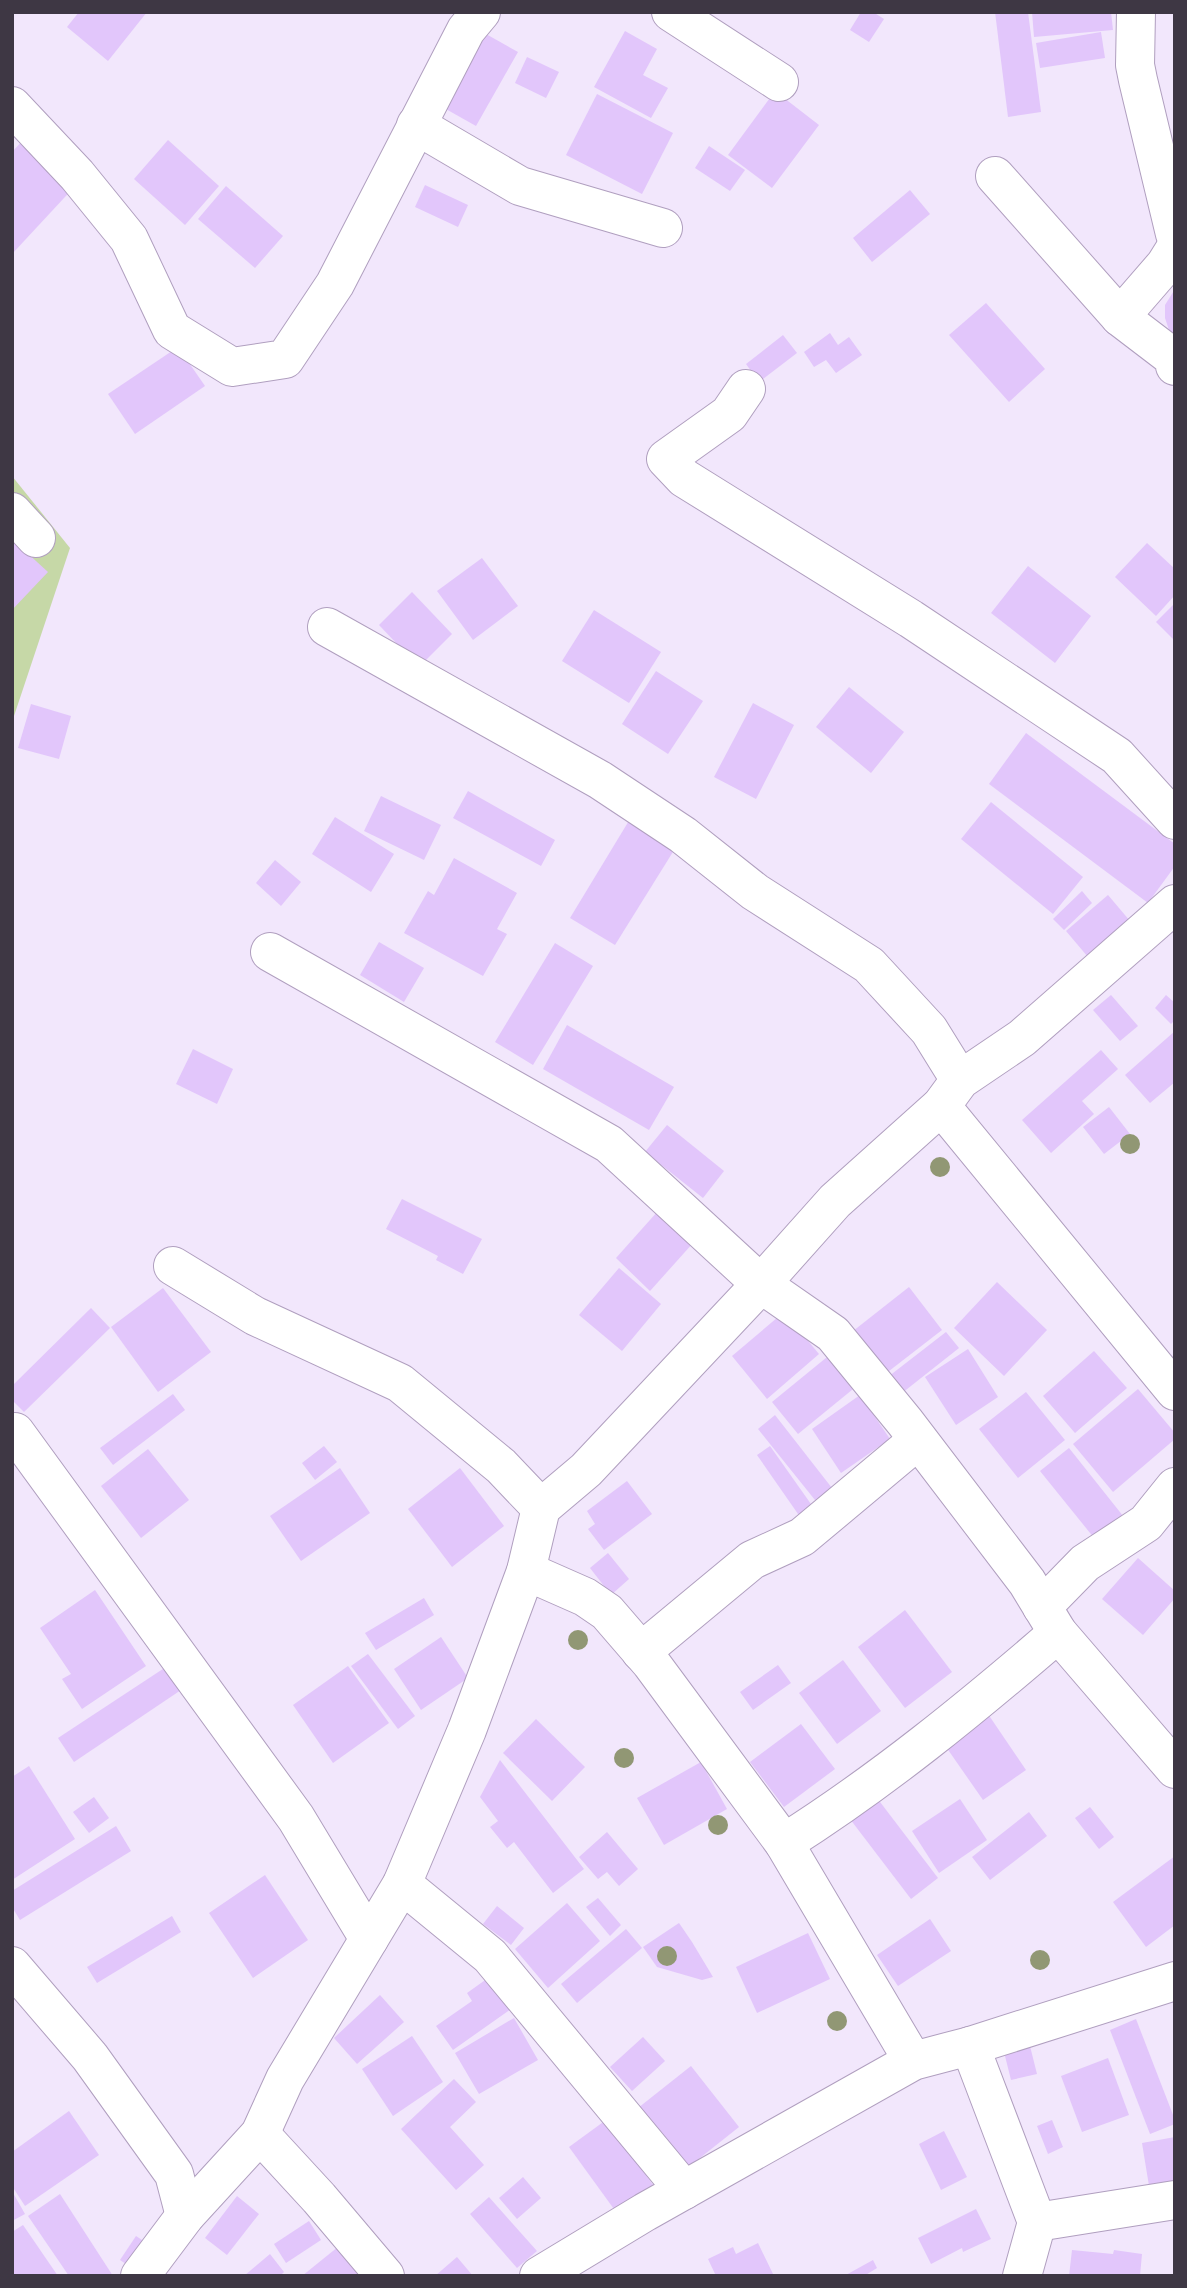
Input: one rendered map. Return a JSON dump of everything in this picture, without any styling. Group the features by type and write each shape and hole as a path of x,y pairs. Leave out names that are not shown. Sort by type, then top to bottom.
{"street":[{"path":"12,106 76,175 128,239 172,330 232,367 285,359 335,284 466,30 481,12"},
{"path":"671,12 779,82"},
{"path":"1136,12 1135,65 1175,234"},
{"path":"416,125 520,186 663,228"},
{"path":"995,176 1120,317 1175,359 1175,366"},
{"path":"1120,317 1165,265 1175,249"},
{"path":"746,389 729,414 666,459 684,478 911,619 1117,756 1175,820"},
{"path":"327,627 600,780 683,835 755,892 869,965 929,1030 951,1093 1175,1391"},
{"path":"140,2276 185,2216 260,2134 285,2079 402,1884 467,1730 526,1571 541,1508 586,1470 835,1201 951,1093 1021,1038 1175,904"},
{"path":"270,952 609,1144 761,1284 833,1334 1027,1582 1050,1620 1174,1764"},
{"path":"173,1266 255,1315 400,1383 501,1466 541,1508"},
{"path":"15,1432 296,1818 369,1939"},
{"path":"641,1652 752,1560 802,1537 918,1440"},
{"path":"784,1843 840,1808 920,1748 1050,1620 1086,1563 1146,1522 1175,1487"},
{"path":"526,1571 585,1597 607,1612 641,1652 784,1843 913,2061"},
{"path":"402,1884 490,1956 684,2190"},
{"path":"12,1966 90,2057 174,2174 185,2216"},
{"path":"554,2272 684,2190 913,2061 970,2046 1175,1981"},
{"path":"970,2046 1037,2222 1022,2276"},
{"path":"260,2134 385,2276"},
{"path":"1037,2222 1175,2200"}],"green space":[{"path":"12,476 70,548 14,716 12,715"}],"building":[{"path":"79,12 147,12 108,61 67,27"},
{"path":"861,12 873,12 884,19 869,42 850,30"},
{"path":"995,12 1028,12 1041,112 1008,117"},
{"path":"1032,12 1111,12 1113,30 1034,37"},
{"path":"625,31 657,49 643,75 668,88 651,118 594,87"},
{"path":"1101,32 1105,58 1040,68 1036,43"},
{"path":"486,34 518,52 476,126 444,108"},
{"path":"527,57 559,72 546,98 515,83"},
{"path":"775,91 819,125 772,188 728,155"},
{"path":"597,94 673,133 642,194 566,155"},
{"path":"26,137 77,184 12,254 12,152"},
{"path":"168,140 219,186 185,225 134,179"},
{"path":"709,146 745,170 730,191 695,168"},
{"path":"425,185 468,205 458,227 415,207"},
{"path":"226,186 283,236 255,268 198,219"},
{"path":"910,190 930,214 872,262 853,238"},
{"path":"1175,289 1175,336 1169,330 1165,318 1165,305"},
{"path":"986,303 1045,369 1009,402 949,335"},
{"path":"830,333 838,345 849,337 862,355 836,373 826,360 814,367 804,352"},
{"path":"783,335 797,353 759,382 746,364"},
{"path":"178,347 205,386 135,434 108,394"},
{"path":"12,539 48,572 12,610"},
{"path":"1147,543 1175,569 1175,595 1156,616 1115,577"},
{"path":"482,558 518,606 473,640 437,591"},
{"path":"1028,566 1091,616 1055,663 991,613"},
{"path":"412,592 452,634 419,667 379,625"},
{"path":"1175,603 1175,641 1156,622"},
{"path":"594,610 661,652 629,703 562,661"},
{"path":"656,671 703,701 668,754 622,724"},
{"path":"849,687 904,732 871,773 816,727"},
{"path":"753,703 794,725 756,799 714,777"},
{"path":"31,704 71,716 59,759 18,748"},
{"path":"1026,733 1175,844 1175,866 1148,903 989,784"},
{"path":"468,791 555,840 541,866 453,818"},
{"path":"381,796 441,825 424,860 364,831"},
{"path":"991,802 1083,877 1053,914 961,839"},
{"path":"335,817 394,854 371,892 312,854"},
{"path":"630,819 676,847 615,945 570,918"},
{"path":"454,858 517,893 497,929 507,934 483,976 404,933 428,891 434,895"},
{"path":"275,860 301,882 281,906 256,883"},
{"path":"1082,891 1092,903 1064,930 1053,919"},
{"path":"1108,895 1130,921 1088,957 1066,931"},
{"path":"379,942 424,968 404,1002 360,975"},
{"path":"555,943 593,966 533,1065 495,1042"},
{"path":"1111,995 1138,1026 1120,1041 1093,1010"},
{"path":"1166,995 1175,1003 1175,1020 1171,1024 1155,1008"},
{"path":"567,1025 674,1087 649,1130 543,1069"},
{"path":"1175,1031 1175,1082 1150,1103 1125,1075"},
{"path":"193,1049 233,1069 217,1104 176,1084"},
{"path":"1101,1050 1118,1069 1082,1101 1094,1114 1051,1153 1022,1120"},
{"path":"1109,1107 1130,1134 1104,1154 1083,1127"},
{"path":"667,1125 724,1171 703,1198 645,1152"},
{"path":"402,1199 482,1239 463,1274 436,1260 438,1256 386,1229"},
{"path":"658,1211 693,1243 650,1291 616,1258"},
{"path":"619,1268 661,1304 622,1351 579,1315"},
{"path":"997,1282 1047,1330 1004,1376 954,1328"},
{"path":"909,1287 942,1330 880,1378 848,1335"},
{"path":"163,1288 211,1352 158,1392 111,1327"},
{"path":"91,1308 110,1328 24,1412 12,1400 12,1386"},
{"path":"784,1312 819,1354 767,1399 732,1356"},
{"path":"946,1332 959,1348 897,1397 884,1380"},
{"path":"968,1349 998,1397 956,1425 925,1377"},
{"path":"1094,1351 1127,1388 1075,1433 1043,1396"},
{"path":"832,1353 858,1385 798,1434 772,1402"},
{"path":"1138,1389 1175,1433 1175,1439 1113,1492 1073,1444"},
{"path":"1026,1392 1065,1440 1018,1478 979,1429"},
{"path":"173,1394 185,1410 113,1465 100,1448"},
{"path":"860,1395 890,1439 841,1473 812,1429"},
{"path":"775,1415 839,1497 823,1510 758,1429"},
{"path":"324,1446 337,1462 315,1480 302,1463"},
{"path":"770,1446 818,1514 805,1524 757,1455"},
{"path":"1069,1448 1131,1526 1103,1549 1040,1471"},
{"path":"148,1449 189,1500 141,1538 101,1486"},
{"path":"340,1468 370,1513 301,1561 270,1516"},
{"path":"460,1468 504,1526 452,1567 408,1509"},
{"path":"627,1481 652,1514 604,1550 588,1529 595,1524 587,1511"},
{"path":"608,1553 629,1579 611,1595 590,1568"},
{"path":"1138,1558 1175,1591 1175,1598 1143,1635 1102,1599"},
{"path":"95,1590 146,1666 82,1709 62,1679 71,1674 40,1628"},
{"path":"424,1598 434,1615 376,1650 365,1633"},
{"path":"905,1610 952,1672 905,1708 858,1647"},
{"path":"441,1637 468,1678 421,1710 394,1669"},
{"path":"368,1654 415,1716 398,1729 351,1666"},
{"path":"843,1660 881,1711 837,1744 799,1693"},
{"path":"172,1663 187,1686 74,1762 58,1738"},
{"path":"778,1665 791,1683 753,1710 740,1692"},
{"path":"348,1666 389,1723 333,1763 293,1705"},
{"path":"988,1714 1026,1770 983,1800 944,1744"},
{"path":"536,1719 585,1767 552,1801 503,1753"},
{"path":"801,1724 835,1769 784,1807 750,1762"},
{"path":"500,1760 584,1869 553,1893 514,1842 507,1848 490,1827 498,1821 480,1797"},
{"path":"701,1762 727,1809 664,1845 637,1798"},
{"path":"29,1766 75,1839 12,1880 12,1777"},
{"path":"94,1797 109,1818 89,1833 73,1812"},
{"path":"877,1798 938,1878 911,1899 850,1819"},
{"path":"960,1799 987,1840 939,1873 912,1831"},
{"path":"1090,1807 1114,1837 1099,1849 1075,1818"},
{"path":"1029,1812 1047,1836 990,1880 972,1857"},
{"path":"116,1826 131,1851 20,1920 12,1907 12,1891"},
{"path":"607,1832 638,1869 619,1886 607,1872 598,1879 579,1857"},
{"path":"1175,1856 1175,1925 1146,1947 1113,1902"},
{"path":"265,1875 308,1940 253,1978 209,1913"},
{"path":"598,1898 621,1925 610,1936 586,1907"},
{"path":"567,1903 600,1941 548,1988 515,1949"},
{"path":"497,1906 524,1928 511,1945 483,1924"},
{"path":"172,1916 181,1932 97,1983 87,1967"},
{"path":"930,1919 951,1951 898,1986 877,1955"},
{"path":"679,1923 713,1977 702,1980 657,1967 643,1947"},
{"path":"626,1929 642,1948 577,2003 561,1984"},
{"path":"808,1933 830,1979 757,2013 736,1967"},
{"path":"488,1978 518,2004 453,2050 436,2026 472,2001 467,1993"},
{"path":"380,1995 404,2022 357,2064 334,2038"},
{"path":"514,2018 538,2060 479,2094 455,2053"},
{"path":"1136,2019 1175,2120 1175,2124 1150,2134 1110,2030"},
{"path":"412,2036 443,2082 393,2116 362,2069"},
{"path":"643,2037 665,2061 632,2091 610,2067"},
{"path":"1030,2046 1037,2074 1011,2080 1004,2052"},
{"path":"1108,2058 1129,2115 1082,2132 1061,2076"},
{"path":"691,2066 739,2127 686,2169 638,2108"},
{"path":"454,2079 476,2102 450,2127 484,2165 456,2190 401,2129"},
{"path":"69,2111 99,2155 25,2206 12,2186 12,2152"},
{"path":"606,2120 656,2189 619,2216 569,2147"},
{"path":"1052,2120 1063,2147 1048,2154 1037,2126"},
{"path":"944,2131 967,2177 941,2190 919,2144"},
{"path":"1175,2137 1175,2182 1149,2186 1142,2143"},
{"path":"523,2177 541,2198 517,2219 499,2198"},
{"path":"12,2191 25,2214 12,2221"},
{"path":"60,2194 113,2276 69,2276 28,2216"},
{"path":"237,2196 259,2214 227,2255 205,2238"},
{"path":"489,2197 537,2251 517,2268 470,2214"},
{"path":"976,2209 991,2239 963,2252 962,2248 931,2264 918,2238"},
{"path":"309,2221 321,2240 286,2263 274,2244"},
{"path":"23,2225 58,2276 12,2276 12,2232"},
{"path":"136,2236 151,2246 135,2270 120,2260"},
{"path":"349,2238 383,2276 302,2276"},
{"path":"758,2243 774,2276 716,2276 708,2259 733,2247 736,2254"},
{"path":"1072,2250 1113,2254 1114,2250 1142,2254 1140,2276 1069,2276"},
{"path":"270,2254 284,2272 280,2276 244,2276"},
{"path":"457,2257 473,2276 435,2276"},
{"path":"873,2260 877,2268 864,2276 844,2276"}]}
